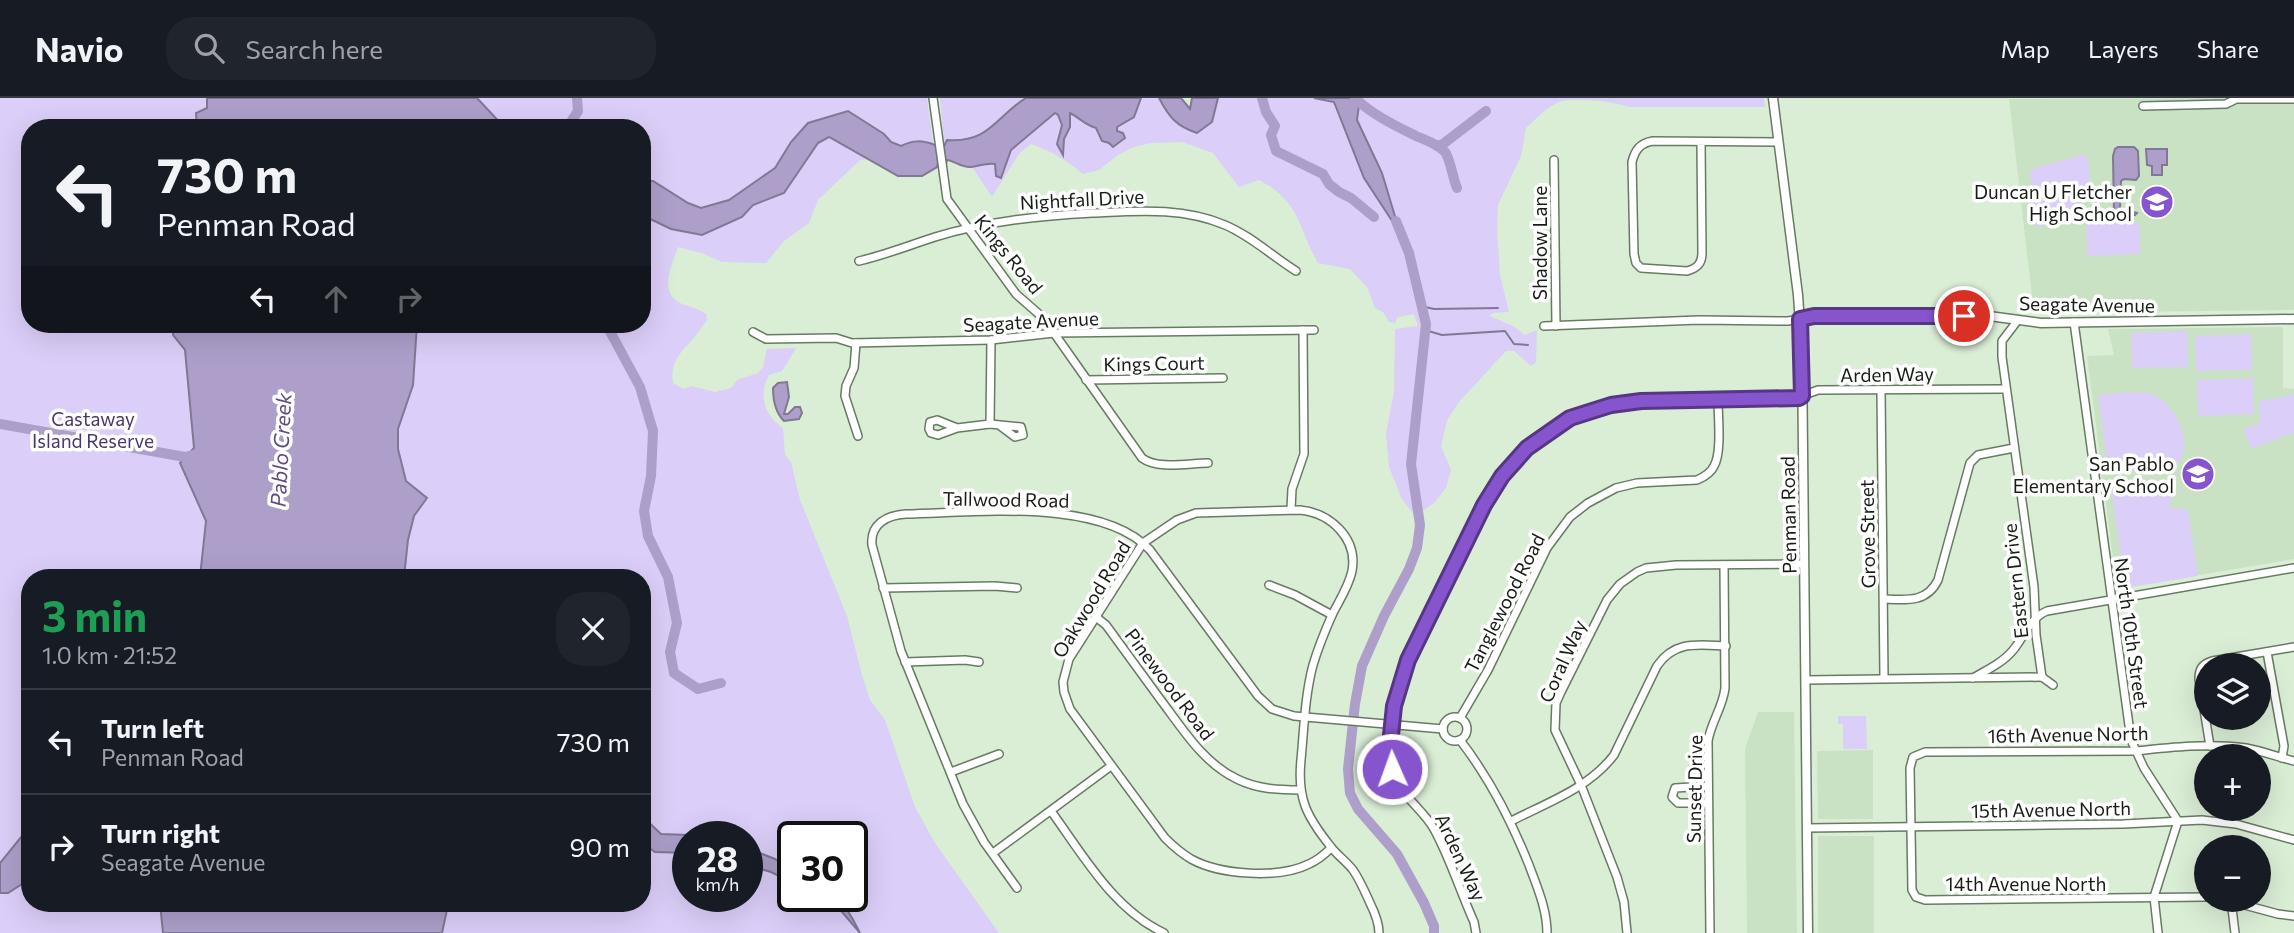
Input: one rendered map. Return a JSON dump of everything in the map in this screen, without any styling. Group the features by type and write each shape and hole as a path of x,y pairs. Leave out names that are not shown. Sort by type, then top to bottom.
{"street":[{"name":"Kings Road","path":"933,98 940,164 947,199 1016,294 1040,315 1054,333 1142,458 1147,462 1159,464 1208,463"},
{"name":"Penman Road","path":"1773,98 1800,319 1808,933"},
{"path":"2143,106 2226,104 2236,99 2294,99"},
{"path":"1701,142 1702,253 1698,266 1687,271 1646,270 1638,266 1634,254 1632,162 1640,146 1653,141 1778,142"},
{"name":"Shadow Lane","path":"1554,160 1556,326"},
{"name":"Nightfall Drive","path":"859,261 1003,220 1141,211 1183,213 1226,225 1250,237 1297,271"},
{"name":"Seagate Avenue","path":"1544,326 1800,319 1814,316 1989,316 2041,323 2294,319"},
{"name":"Eastern Drive","path":"2018,320 2002,341 2001,357 2034,587 2034,618 2042,677"},
{"name":"North 10th Street","path":"2074,322 2130,730 2144,768 2178,821"},
{"path":"1291,509 1292,489 1304,454 1303,330"},
{"name":"Seagate Avenue","path":"753,332 766,339 836,338 856,343 991,340 1054,333 1314,330"},
{"path":"990,424 991,340"},
{"path":"856,343 854,368 846,386 845,396 858,436"},
{"name":"Kings Court","path":"1086,380 1223,378"},
{"name":"Arden Way","path":"1476,933 1474,922 1436,832 1395,778 1391,757 1392,725 1398,691 1408,660 1484,505 1502,476 1527,448 1570,418 1611,405 1641,401 1793,399 1818,390 2005,388"},
{"name":"Grove Street","path":"1881,390 1884,678"},
{"name":"Tanglewood Road","path":"1460,718 1484,678 1557,531 1578,510 1616,488 1637,483 1697,480 1705,476 1714,467 1717,458 1718,400"},
{"path":"957,428 999,425"},
{"path":"1884,599 1916,599 1930,593 1938,580 1970,463 1978,455 2014,449"},
{"name":"Oakwood Road","path":"1331,848 1311,864 1292,870 1232,872 1203,865 1180,852 1165,838 1070,709 1063,682 1069,659 1143,543 1177,520 1196,513 1291,509 1310,511 1327,518 1342,532 1350,548 1352,569 1313,666 1305,717 1300,790 1308,816 1331,848 1349,865 1361,884 1377,918 1379,933"},
{"name":"Tallwood Road","path":"1017,888 963,804 905,662 871,539 879,523 895,515 1025,512 1061,514 1082,517 1126,531 1143,543 1265,703 1282,713 1305,717 1443,729"},
{"name":"Coral Way","path":"1627,933 1624,902 1617,877 1581,785 1557,738 1554,722 1561,692 1607,600 1628,577 1646,568 1676,565 1804,564"},
{"name":"Sunset Drive","path":"1710,933 1708,741 1724,697 1724,565"},
{"path":"1973,678 1991,668 2013,650 2034,618 2047,611 2294,568"},
{"path":"1269,585 1296,595 1332,615"},
{"path":"883,588 1017,588"},
{"name":"Pinewood Road","path":"1096,617 1106,625 1190,739 1217,766 1228,775 1250,785 1278,790 1300,790"},
{"path":"1511,821 1581,785 1598,773 1614,755 1657,666 1667,654 1683,646 1726,646"},
{"path":"2210,744 2199,679 2202,666 2213,661 2294,647"},
{"path":"2267,652 2284,746 2282,758"},
{"path":"905,662 979,662"},
{"path":"1806,680 2042,677 2053,685"},
{"path":"1460,718 1467,727 1466,735 1460,740 1449,739 1443,729 1449,719 1460,718"},
{"path":"1460,740 1488,779 1511,821 1541,897 1547,933"},
{"name":"16th Avenue North","path":"1911,827 1911,762 1913,757 1921,752 2136,751 2194,746"},
{"path":"951,772 999,754"},
{"name":"16th Avenue North","path":"2271,755 2294,761"},
{"path":"993,853 1111,766"},
{"path":"1708,786 1675,788 1672,797 1678,803 1708,803"},
{"path":"1051,811 1120,902 1164,933"},
{"path":"2158,933 2154,897 2178,821"},
{"name":"15th Avenue North","path":"1807,828 2218,821 2294,840"},
{"name":"14th Avenue North","path":"1911,827 1912,890 1916,897 1926,900 2194,897"},
{"path":"2231,912 2235,933"},
{"path":"2271,912 2294,916"}],"shaded area":[{"name":"Duncan U Fletcher High School","path":"2294,98 2294,310 2034,313 2009,99"},
{"name":"San Pablo Elementary School","path":"2283,327 2283,388 2294,389 2294,559 2117,589 2087,356 2114,355 2108,329"},
{"path":"1758,712 1794,712 1797,933 1747,933 1745,749"},
{"path":"1873,750 1873,819 1818,819 1817,751"},
{"path":"1818,836 1874,836 1874,933 1818,933"}],"green space":[{"name":"Castaway Island Reserve","path":"0,98 207,98 207,108 196,113 196,119 21,119 21,333 173,333 185,350 194,448 180,463 206,521 201,569 21,569 21,837 0,863"},
{"path":"477,98 927,98 933,144 917,141 901,146 891,142 884,134 848,111 791,142 775,168 729,200 701,208 651,181 651,119 497,119"},
{"path":"940,98 1026,98 983,133 962,140 947,140 944,143"},
{"path":"1141,98 1159,98 1167,113 1212,122 1218,98 1314,98 1334,102 1364,178 1399,230 1382,173 1357,120 1360,98 1764,98 1765,107 1629,107 1596,101 1569,100 1552,106 1526,128 1521,156 1498,205 1500,275 1509,312 1493,313 1490,316 1513,326 1525,335 1537,330 1536,362 1531,366 1514,351 1506,351 1459,402 1447,420 1441,446 1451,470 1446,488 1434,503 1415,516 1402,499 1389,467 1386,433 1394,392 1395,329 1418,326 1414,314 1397,317 1395,323 1389,322 1384,313 1375,308 1367,287 1350,269 1318,263 1291,206 1273,188 1259,180 1239,187 1213,153 1182,142 1151,143 1134,147 1118,155 1099,170 1083,174 1058,156 1031,144 1019,154 992,197 972,167 979,163 995,164 1002,176 1011,151 1055,113 1062,125 1057,144 1064,147 1064,139 1070,127 1070,113 1096,128 1102,140 1134,117"},
{"path":"829,137 870,159 860,160 818,200 809,223 784,241 766,263 722,262 678,247 668,278 670,292 680,303 706,314 707,320 677,359 673,369 673,383 684,389 691,386 715,392 731,388 737,380 758,373 763,367 767,349 796,348 782,371 769,375 764,390 767,411 783,428 785,455 791,462 800,500 847,616 870,700 885,720 915,807 935,843 999,933 442,933 446,912 651,912 651,849 655,852 672,853 672,912 763,912 763,870 777,875 777,912 868,912 868,821 777,821 777,860 763,854 763,821 672,821 672,834 661,834 651,825 651,569 405,569 414,516 427,498 405,481 398,449 398,429 413,385 416,333 651,333 651,219 671,229 742,217 753,205 784,193 818,143"},
{"path":"2085,154 2090,176 2079,207 2062,221 2035,226 2030,172 2035,168"},
{"path":"2139,223 2140,254 2087,256 2086,224"},
{"path":"2187,331 2188,367 2132,368 2131,333"},
{"path":"2251,334 2252,370 2196,371 2195,336"},
{"path":"2253,378 2254,414 2198,416 2197,380"},
{"path":"2149,393 2165,402 2171,409 2180,425 2184,442 2183,452 2176,465 2115,473 2108,469 2098,395"},
{"path":"2294,395 2294,432 2252,449 2243,429 2260,423 2259,401"},
{"path":"2170,481 2172,499 2169,508 2188,510 2198,576 2125,588 2112,492 2116,487"},
{"path":"1838,716 1866,716 1867,749 1843,749 1843,724 1838,724"},
{"path":"21,885 21,912 161,912 163,933 0,933 0,893 9,893"}],"water":[{"path":"207,98 477,98 497,119 196,119 196,113 207,108"},
{"path":"1026,98 1141,98 1134,117 1117,127 1117,131 1123,133 1125,138 1113,147 1102,141 1096,128 1070,113 1070,127 1064,139 1063,155 1057,144 1062,125 1055,113 1011,150 1001,178 996,176 995,164 968,167 947,160 946,164 943,161 938,162 937,167 922,176 898,176 829,137 818,143 784,193 753,205 742,217 702,235 671,229 651,219 651,181 701,208 729,200 775,168 791,142 808,123 848,111 884,134 891,142 901,146 922,142 942,150 947,140 962,140 983,133"},
{"path":"1159,98 1181,98 1190,109 1192,98 1218,98 1212,122 1197,133 1174,120"},
{"path":"1314,98 1360,98 1357,120 1382,173 1400,233 1364,178 1334,102"},
{"path":"2118,147 2134,147 2138,151 2139,176 2136,180 2121,181 2120,209 2137,213 2135,215 2117,217 2114,214 2113,156"},
{"path":"2146,149 2167,149 2167,165 2162,165 2162,175 2152,175 2152,166 2147,165"},
{"name":"Pablo Creek","path":"416,333 413,385 398,429 398,449 406,481 427,498 414,516 405,569 201,569 206,521 180,463 194,448 185,350 173,335"},
{"path":"787,382 789,397 784,414 788,414 795,407 800,407 802,413 799,419 784,421 775,406 773,388 778,383"},
{"path":"651,825 661,834 672,834 672,853 655,852 651,849"},
{"path":"21,837 21,885 8,893 0,893 0,863"},
{"path":"763,854 777,860 777,875 763,870"},
{"path":"161,912 446,912 442,933 163,933"},
{"path":"842,912 849,912 860,933"}],"waterway":[{"path":"573,119 578,111 577,98"},
{"path":"1262,98 1266,112 1275,126 1271,135 1276,151 1323,174 1329,184 1374,217"},
{"path":"1355,98 1384,119 1442,149 1457,188"},
{"path":"1437,146 1486,111"},
{"path":"1396,221 1409,253 1426,324 1411,464 1420,525 1417,548 1409,569 1362,666 1348,769 1350,793 1358,809 1397,854 1424,903 1434,926 1434,933"},
{"path":"1421,306 1434,309 1498,308"},
{"path":"1425,330 1442,335 1505,331 1514,344 1528,345"},
{"path":"611,333 640,387 653,431 651,476 644,511 648,536 668,577 677,623 670,652 674,673 698,689 721,683"},
{"path":"0,424 185,457 197,454"}],"place":[{"name":"Duncan U Fletcher High School","path":"2157,202"},
{"name":"San Pablo Elementary School","path":"2198,474"}],"route":[{"path":"1392,769 1390,745 1394,706 1408,660 1484,505 1502,476 1540,437 1570,418 1591,410 1628,402 1799,398 1802,396 1800,319 1814,316 1964,316"}]}
